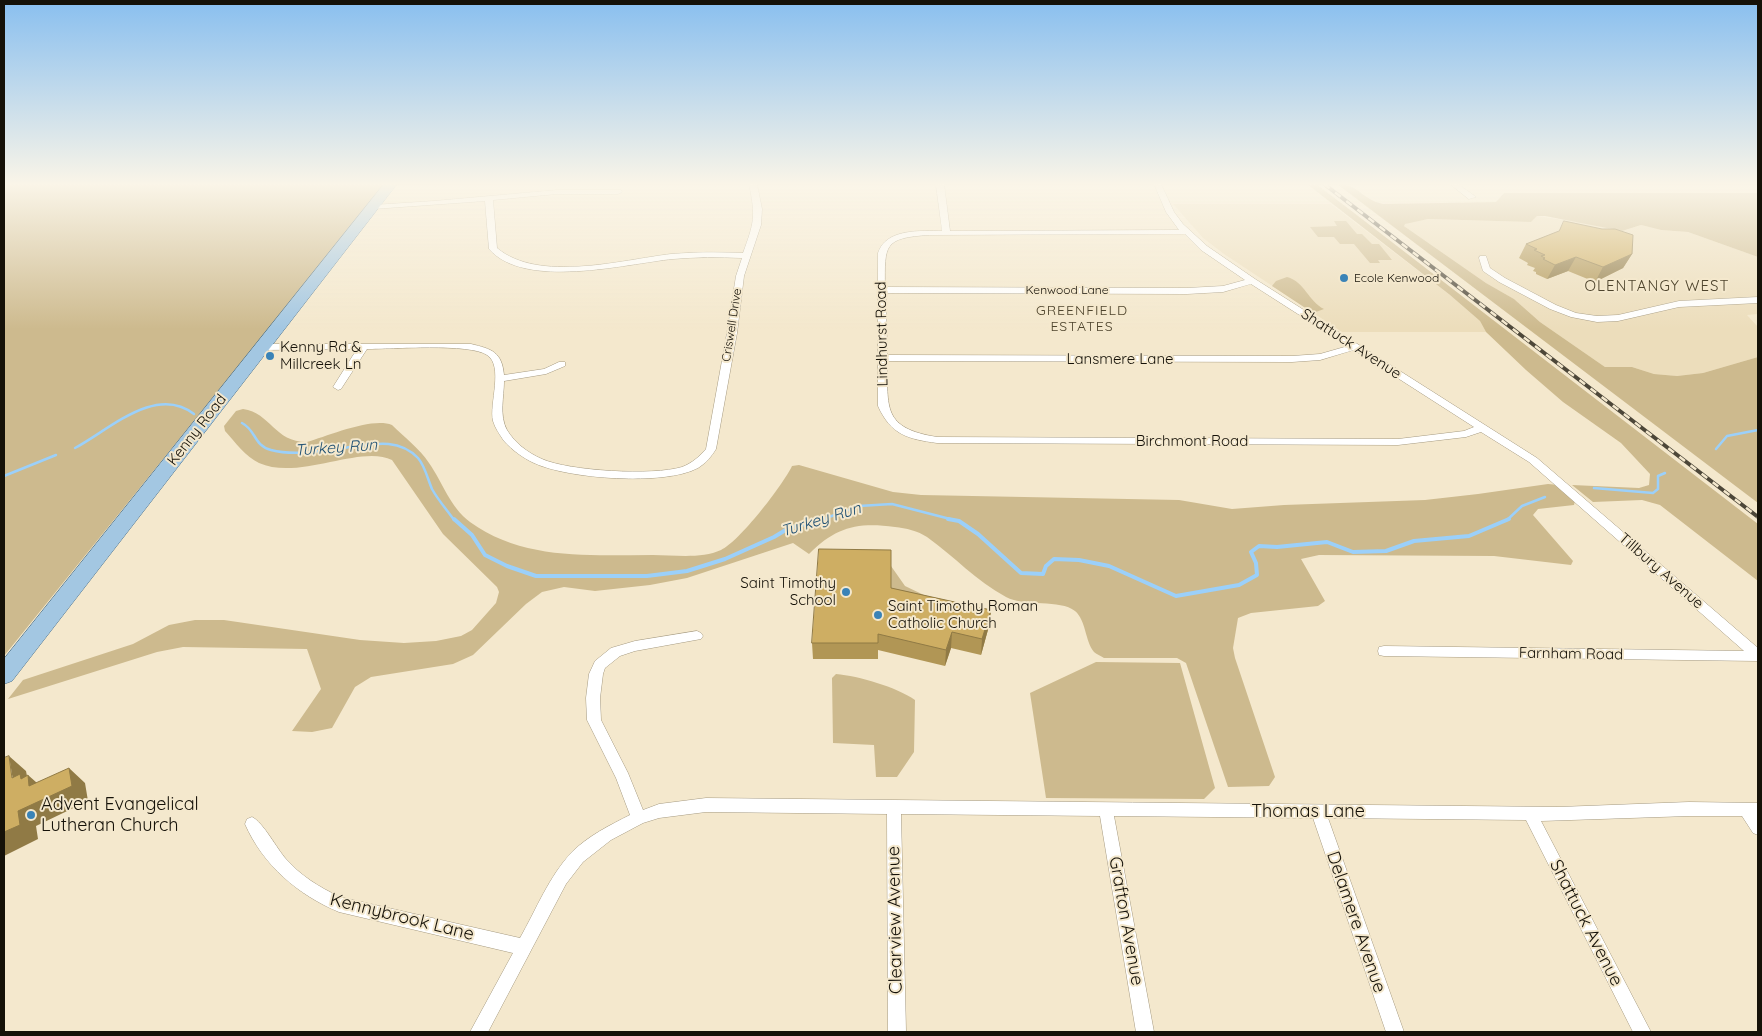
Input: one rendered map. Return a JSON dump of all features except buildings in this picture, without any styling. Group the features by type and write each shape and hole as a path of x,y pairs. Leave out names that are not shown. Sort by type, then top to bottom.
{"main road":[{"name":"Kenny Road","path":"4,675 354,232"}],"street":[{"path":"492,232 493,249 501,257 512,263 529,267 570,268 699,255 747,256"},
{"name":"Criswell Drive","path":"499,380 498,420 505,434 512,444 524,454 547,464 577,472 660,474 681,470 699,463 711,449 731,341 735,300 740,276 755,232"},
{"path":"946,233 1102,232"},
{"name":"Shattuck Avenue","path":"1185,232 1222,262 1533,460 1564,486"},
{"name":"Lindhurst Road","path":"900,430 888,419 883,406 882,252 884,246 895,238 910,234 946,233"},
{"path":"1483,258 1486,269 1502,280 1562,310 1587,317 1607,319 1680,304 1758,300"},
{"name":"Kenwood Lane","path":"882,290 1187,291 1223,288 1252,281"},
{"path":"338,387 364,346"},
{"path":"262,347 455,346 478,348 486,351 497,360 499,380 546,371 562,364"},
{"name":"Lansmere Lane","path":"882,358 1292,359 1320,357 1356,347"},
{"name":"Birchmont Road","path":"900,430 917,437 937,440 1398,442 1466,434 1483,427"},
{"name":"Tillbury Avenue","path":"1564,486 1758,656"},
{"path":"638,818 623,778 594,720 593,698 596,674 600,665 616,652 635,646 697,636"},
{"name":"Farnham Road","path":"1384,651 1758,656"},
{"name":"Thomas Lane","path":"479,1032 561,880 578,857 606,835 638,818 659,811 706,805 1530,814 1752,810"},
{"name":"Clearview Avenue","path":"894,808 896,1032"},
{"name":"Grafton Avenue","path":"1106,810 1145,1032"},
{"path":"1752,810 1758,828"},
{"name":"Delamere Avenue","path":"1318,812 1395,1032"},
{"name":"Shattuck Avenue","path":"1530,814 1642,1032"},
{"name":"Kennybrook Lane","path":"252,824 280,865 295,880 316,895 339,904 523,948"}],"shaded area":[{"path":"4,232 346,232 4,656"},
{"name":"Ecole Kenwood","path":"1198,232 1368,232 1450,295 1480,321 1486,332 1342,332 1203,238"},
{"path":"1314,232 1362,234 1372,244 1379,244 1392,260 1378,260 1380,263 1370,263 1354,244 1340,244 1334,237 1318,237"},
{"path":"1369,232 1379,232 1758,524 1758,581 1660,505 1642,500 1593,502 1572,485 1639,488 1649,485 1650,474 1621,443 1563,402 1526,370 1486,332 1480,321 1450,295"},
{"path":"1401,232 1413,232 1486,283 1514,299 1540,322 1605,367 1632,367 1654,374 1677,376 1703,373 1758,357 1758,503"},
{"path":"1413,232 1689,232 1758,257 1758,314 1747,315 1758,327 1758,357 1703,373 1677,376 1654,374 1632,367 1605,367 1540,322 1514,299 1486,283"},
{"path":"1689,232 1758,232 1758,257"},
{"path":"1287,277 1298,283 1324,309 1313,313 1272,286 1276,281"},
{"path":"243,409 260,416 280,433 296,441 307,442 373,423 392,425 417,448 434,471 457,509 470,522 491,535 513,544 535,550 558,553 688,556 713,553 729,545 749,525 770,499 792,466 799,465 893,492 921,495 1179,500 1232,509 1284,505 1425,500 1548,484 1559,485 1575,500 1574,505 1538,509 1533,515 1573,561 1571,565 1494,556 1319,555 1301,559 1325,601 1318,606 1251,613 1238,618 1233,648 1275,777 1269,786 1228,787 1186,663 1177,658 1104,658 1095,653 1079,615 1069,607 1023,602 1006,597 985,584 937,544 916,531 899,527 869,525 848,528 828,538 809,554 793,543 687,578 650,585 595,591 564,587 542,592 526,604 473,655 453,664 371,677 355,687 332,728 312,732 292,731 321,689 307,649 183,647 157,652 8,699 23,680 133,644 169,625 195,620 224,620 360,640 404,643 436,641 461,636 472,630 496,603 499,592 497,587 443,534 392,460 379,456 364,456 292,468 275,467 259,463 245,453 225,431 224,426 236,411"},
{"path":"891,566 905,586 989,626 891,604"},
{"path":"1096,662 1180,663 1215,788 1204,799 1046,798 1030,693"},
{"path":"836,674 877,683 915,700 914,752 897,777 876,777 874,745 833,743 832,678"}],"waterway":[{"name":"Turkey Run","path":"75,448 118,421 149,407 164,404 179,406 194,414"},
{"name":"Turkey Run","path":"242,423 247,426 261,445 280,452 307,452 373,444 392,444 410,451 420,461 432,489 454,520"},
{"name":"Turkey Run","path":"1716,449 1727,436 1758,430"},
{"name":"Turkey Run","path":"4,476 56,455"},
{"name":"Turkey Run","path":"1594,488 1653,493 1658,489 1658,476 1665,473"},
{"name":"Turkey Run","path":"1507,520 1522,506 1545,497"},
{"name":"Turkey Run","path":"821,520 859,506 892,504 954,520"},
{"name":"Turkey Run","path":"454,519 472,535 485,555 507,566 536,576 647,576 687,571 725,559 774,537 789,528 826,519"},
{"name":"Turkey Run","path":"948,519 959,521 978,534 1021,573 1043,574 1046,566 1054,559 1079,560 1109,566 1176,596 1239,585 1257,575 1256,563 1251,552 1259,546 1277,547 1327,542 1353,552 1386,551 1414,541 1469,536 1507,520"}],"railway":[{"path":"1387,232 1758,517"}],"place":[{"name":"Ecole Kenwood","path":"1344,278"},
{"name":"Kenny Rd & Millcreek Ln","path":"270,356"},
{"name":"Saint Timothy School","path":"846,592"},
{"name":"Saint Timothy Roman Catholic Church","path":"878,615"},
{"name":"Advent Evangelical Lutheran Church","path":"31,815"}],"district":[{"name":"OLENTANGY WEST","path":"1657,286"},
{"name":"GREENFIELD ESTATES","path":"1082,320"}]}
